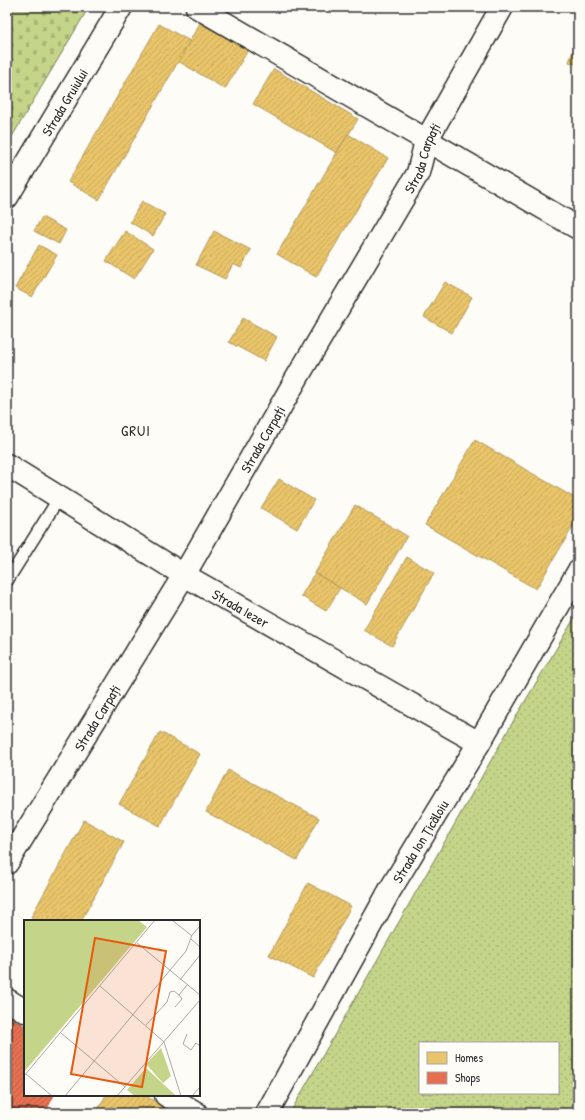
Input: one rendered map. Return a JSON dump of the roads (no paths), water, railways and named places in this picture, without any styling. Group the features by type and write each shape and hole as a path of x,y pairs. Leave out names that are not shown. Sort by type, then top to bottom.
{"street":[{"name":"Strada Gruiului","path":"7,197 121,7"},
{"path":"197,7 578,228"},
{"name":"Strada Carpați","path":"7,863 184,575 298,376 418,173 426,141 502,7"},
{"name":"Strada Iezer","path":"7,465 184,575 479,743"},
{"name":"Strada Ion Țicăloiu","path":"267,1113 390,890 479,743 578,572"},
{"path":"7,1000 24,1010"},
{"path":"168,1096 196,1113"}],"lane":[{"path":"7,581 60,498"}],"district":[{"name":"GRUI","path":"136,430"}]}
